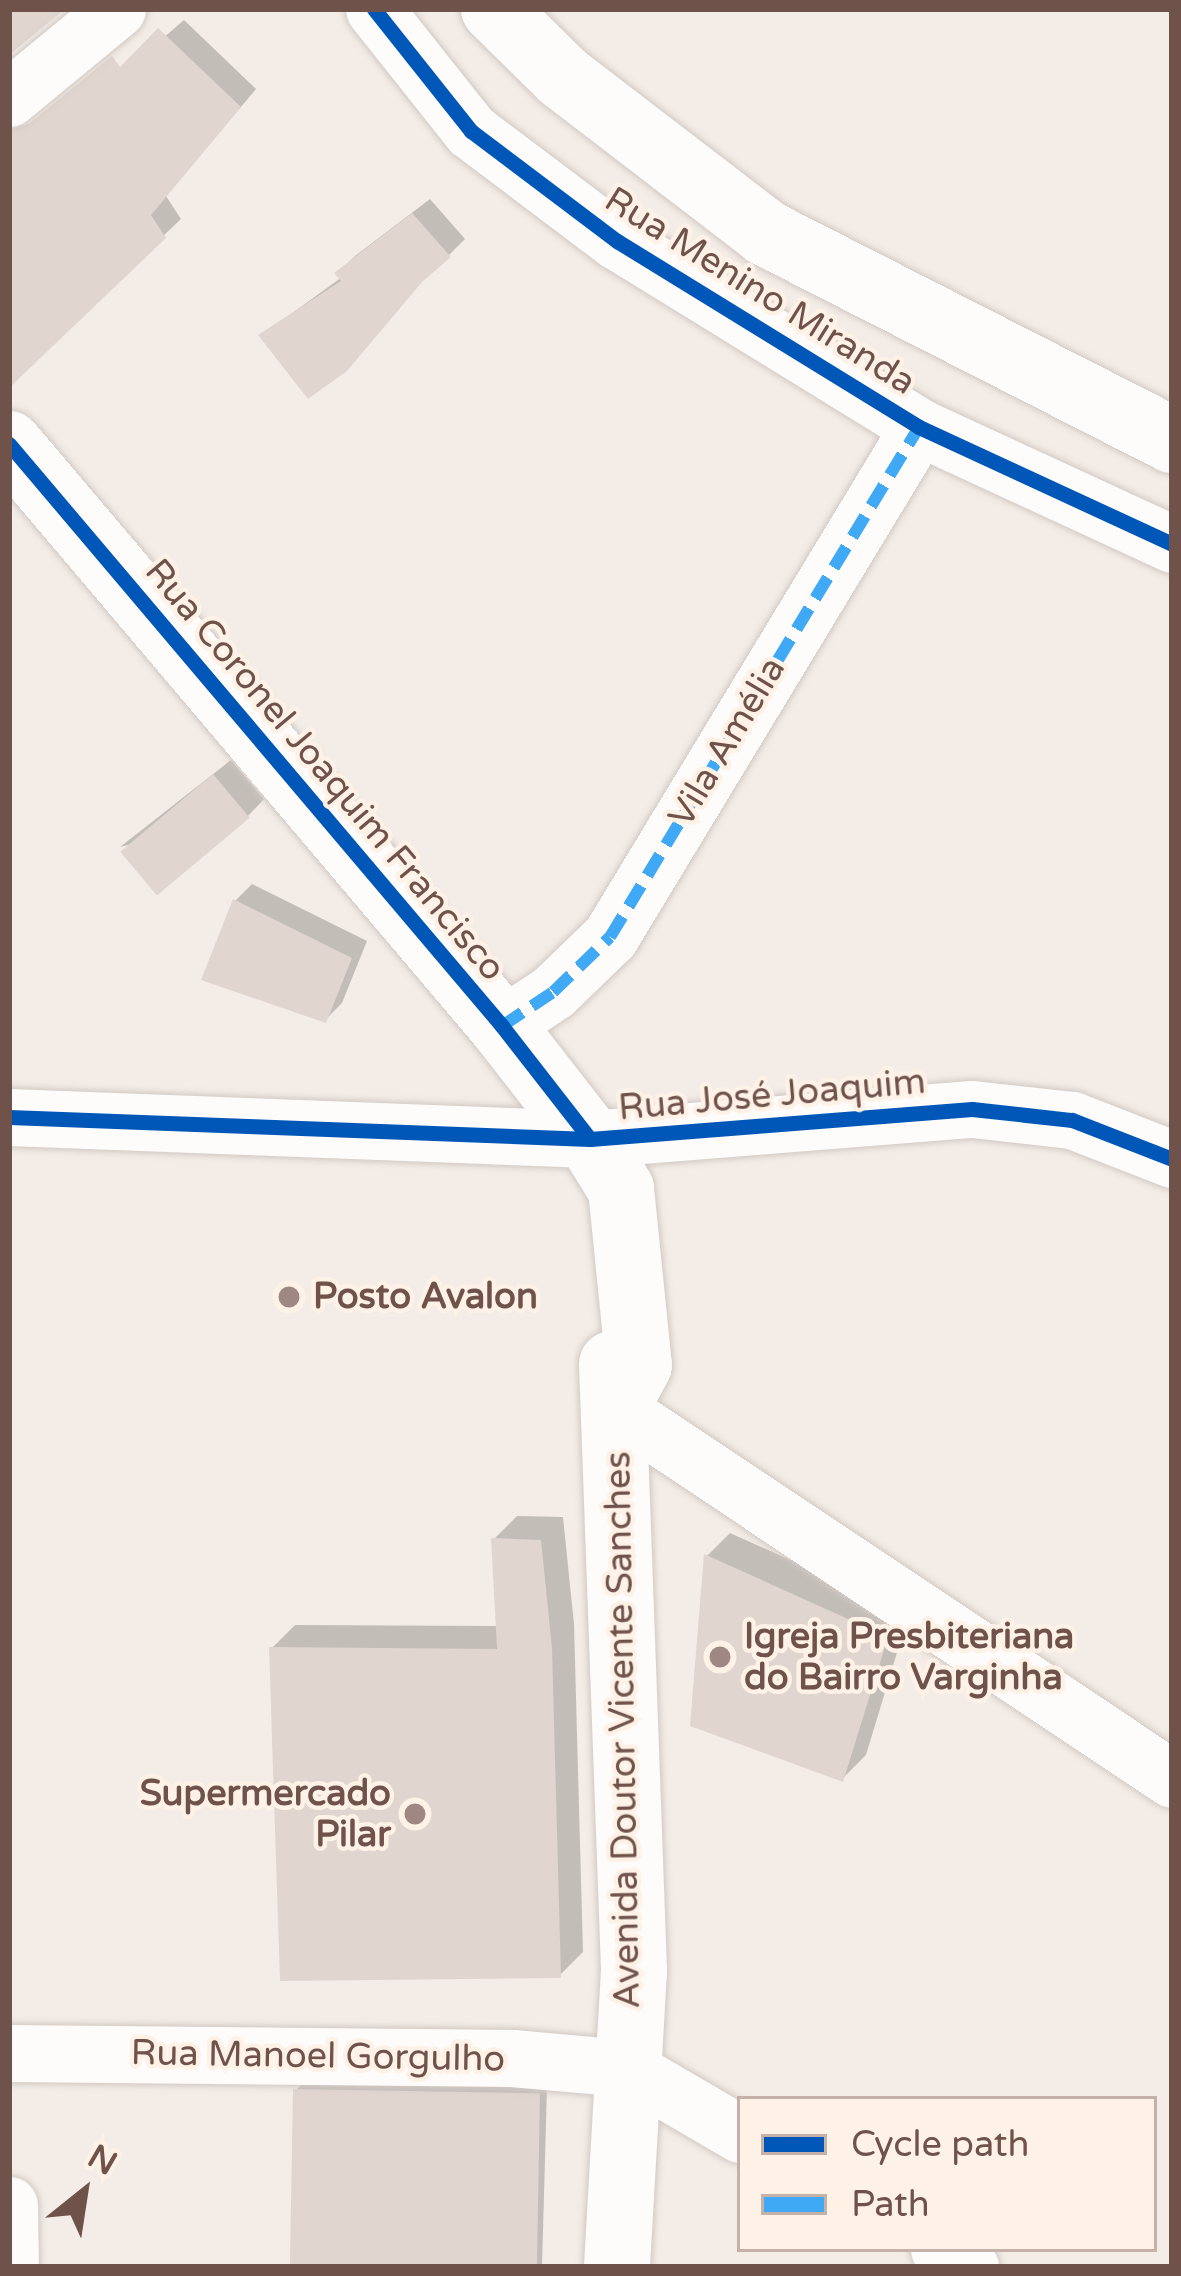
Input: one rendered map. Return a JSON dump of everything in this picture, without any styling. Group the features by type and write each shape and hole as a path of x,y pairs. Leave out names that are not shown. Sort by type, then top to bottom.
{"main road":[{"path":"494,9 563,77 766,233 1172,440"},
{"name":"Rua Coronel Joaquim Francisco","path":"9,444 502,1026 590,1139"},
{"name":"Avenida Doutor Vicente Sanches","path":"590,1139 621,1190 639,1365 616,1408 634,1971 617,2267"}],"street":[{"path":"9,98 117,9"},
{"name":"Rua Menino Miranda","path":"374,9 471,131 617,241 919,427 1172,544"},
{"name":"Vila Amélia","path":"502,1026 553,992 610,937 919,427"},
{"name":"Rua José Joaquim","path":"9,1117 590,1139 972,1109 1072,1120 1172,1159"},
{"path":"616,1408 1172,1779"},
{"name":"Rua Manoel Gorgulho","path":"9,2053 512,2058 626,2068"},
{"path":"626,2068 737,2132"},
{"path":"9,2205 10,2267"}],"building":[{"path":"9,9 65,9 9,55"},
{"path":"158,28 241,107 151,215 166,238 9,388 9,130 30,123 112,56 120,67"},
{"path":"412,213 451,257 422,282 347,371 308,399 258,335 341,281 334,273"},
{"path":"213,774 250,818 157,895 120,852"},
{"path":"233,899 352,958 326,1023 201,980"},
{"name":"Supermercado Pilar","path":"491,1538 541,1540 552,1648 561,1978 280,1981 269,1647 497,1649"},
{"path":"704,1554 888,1637 843,1782 690,1726"},
{"path":"293,2089 540,2093 537,2267 290,2267"}],"marked path":[{"path":"502,1026 553,992 610,937 919,427"}],"cycle path":[{"path":"374,9 471,131 617,241 919,427 1172,544"},
{"path":"9,444 502,1026 590,1139"},
{"path":"9,1117 590,1139 972,1109 1072,1120 1172,1159"}],"place":[{"name":"Posto Avalon","path":"289,1297"},
{"name":"Igreja Presbiteriana do Bairro Varginha","path":"720,1657"},
{"name":"Supermercado Pilar","path":"415,1814"}]}
